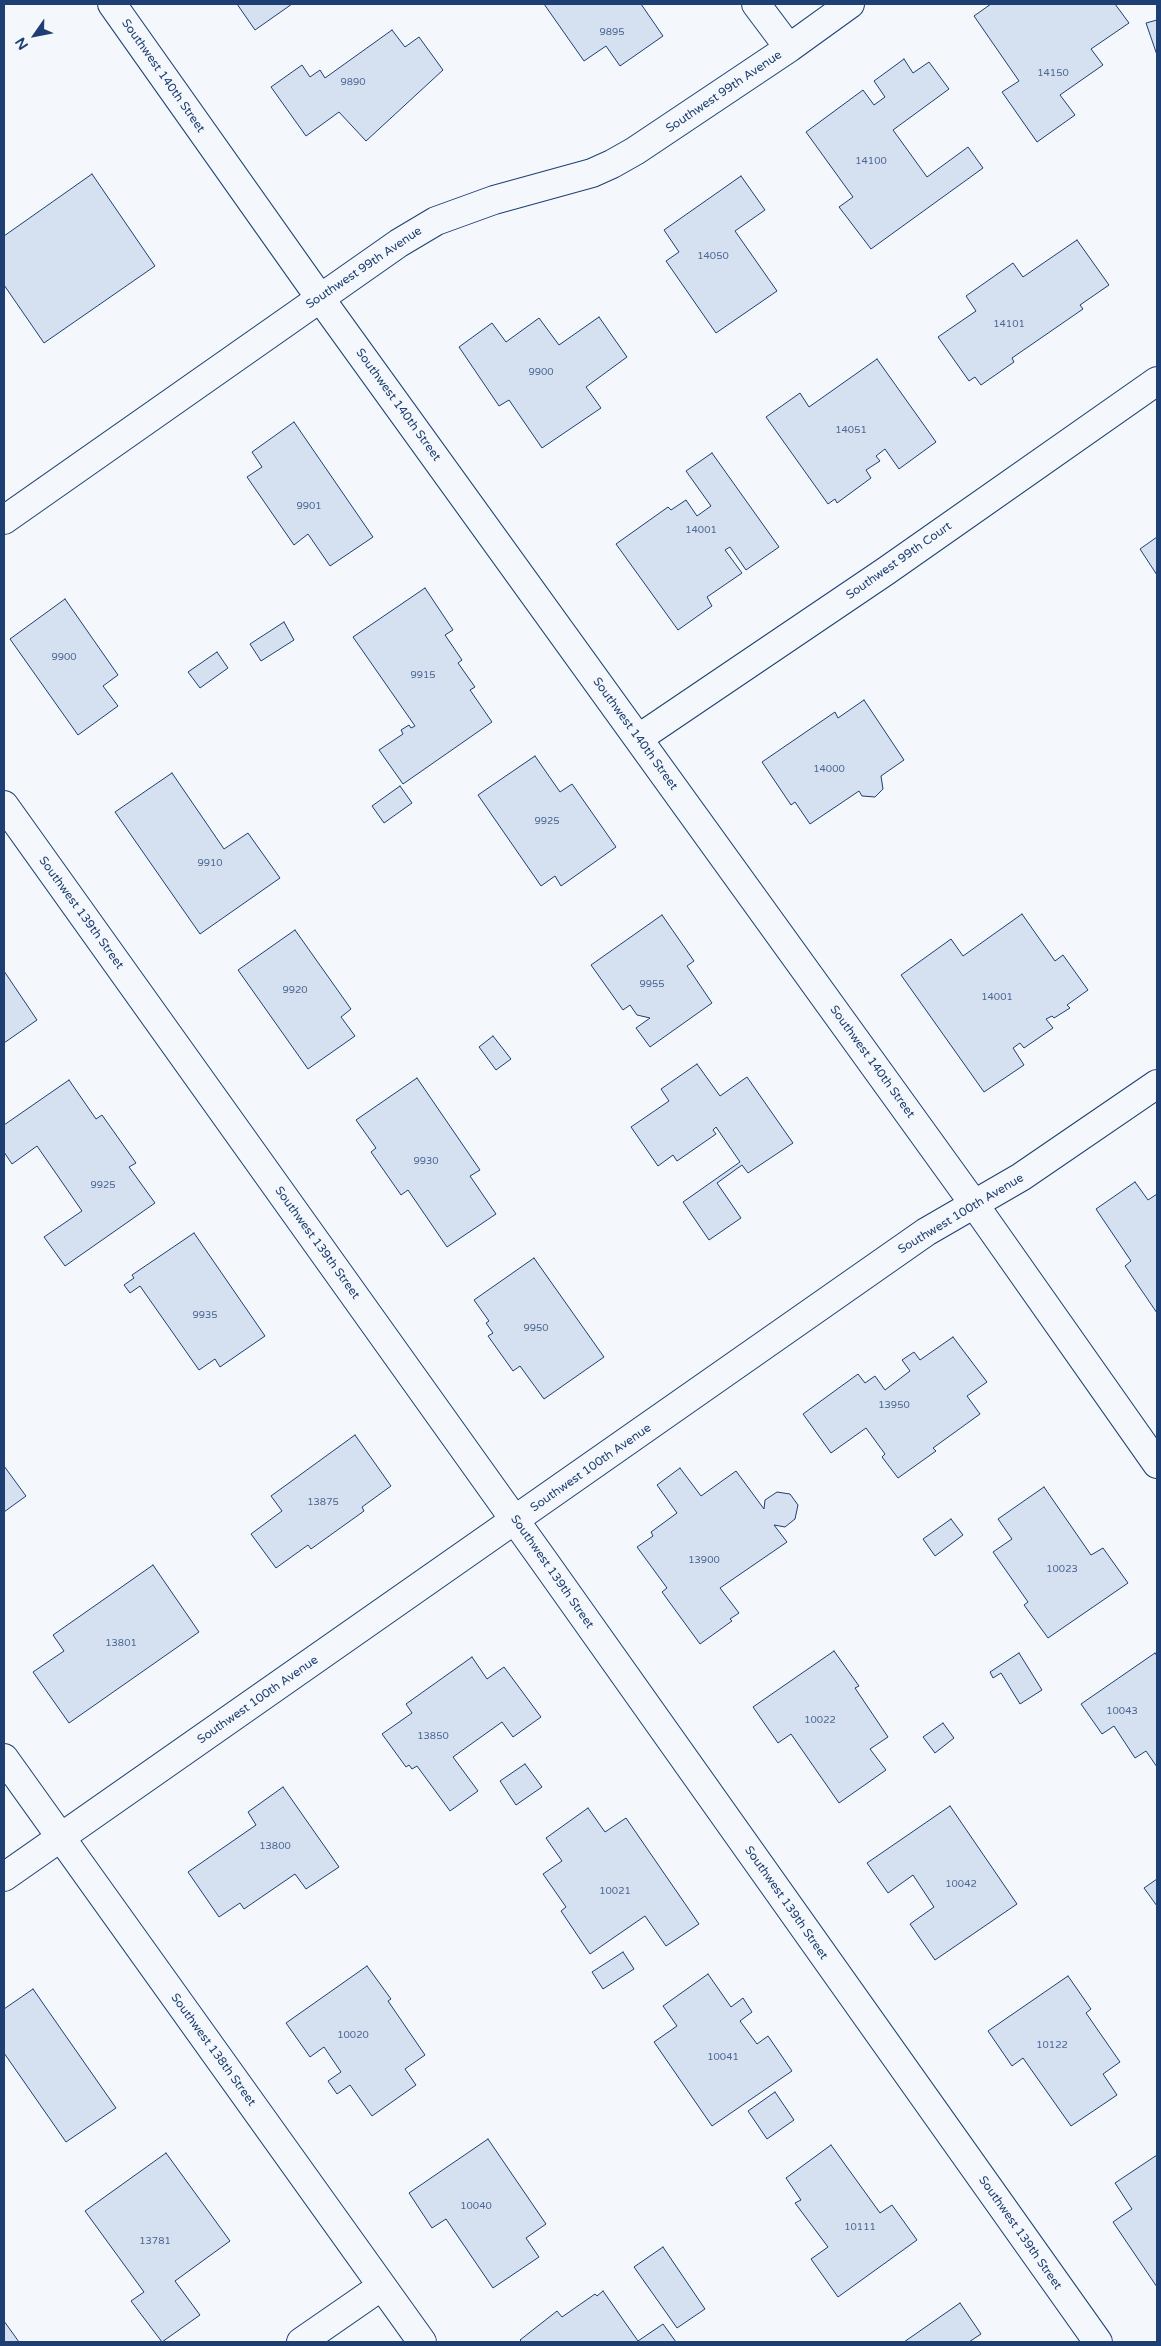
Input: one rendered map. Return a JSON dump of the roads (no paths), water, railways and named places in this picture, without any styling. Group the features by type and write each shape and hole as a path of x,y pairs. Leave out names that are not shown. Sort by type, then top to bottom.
{"street":[{"name":"Southwest 140th Street","path":"112,4 320,298 974,1204 1157,1464"},
{"path":"756,4 789,48"},
{"name":"Southwest 99th Avenue","path":"4,520 365,265 436,221 494,200 592,173 612,164 635,151 789,48 850,4"},
{"name":"Southwest 99th Court","path":"639,738 886,571 1157,381"},
{"name":"Southwest 139th Street","path":"4,804 516,1521 1098,2342"},
{"name":"Southwest 100th Avenue","path":"4,1877 516,1521 926,1232 1022,1177 1157,1084"},
{"name":"Southwest 138th Street","path":"4,1758 422,2342"},
{"path":"301,2342 382,2286"}]}
